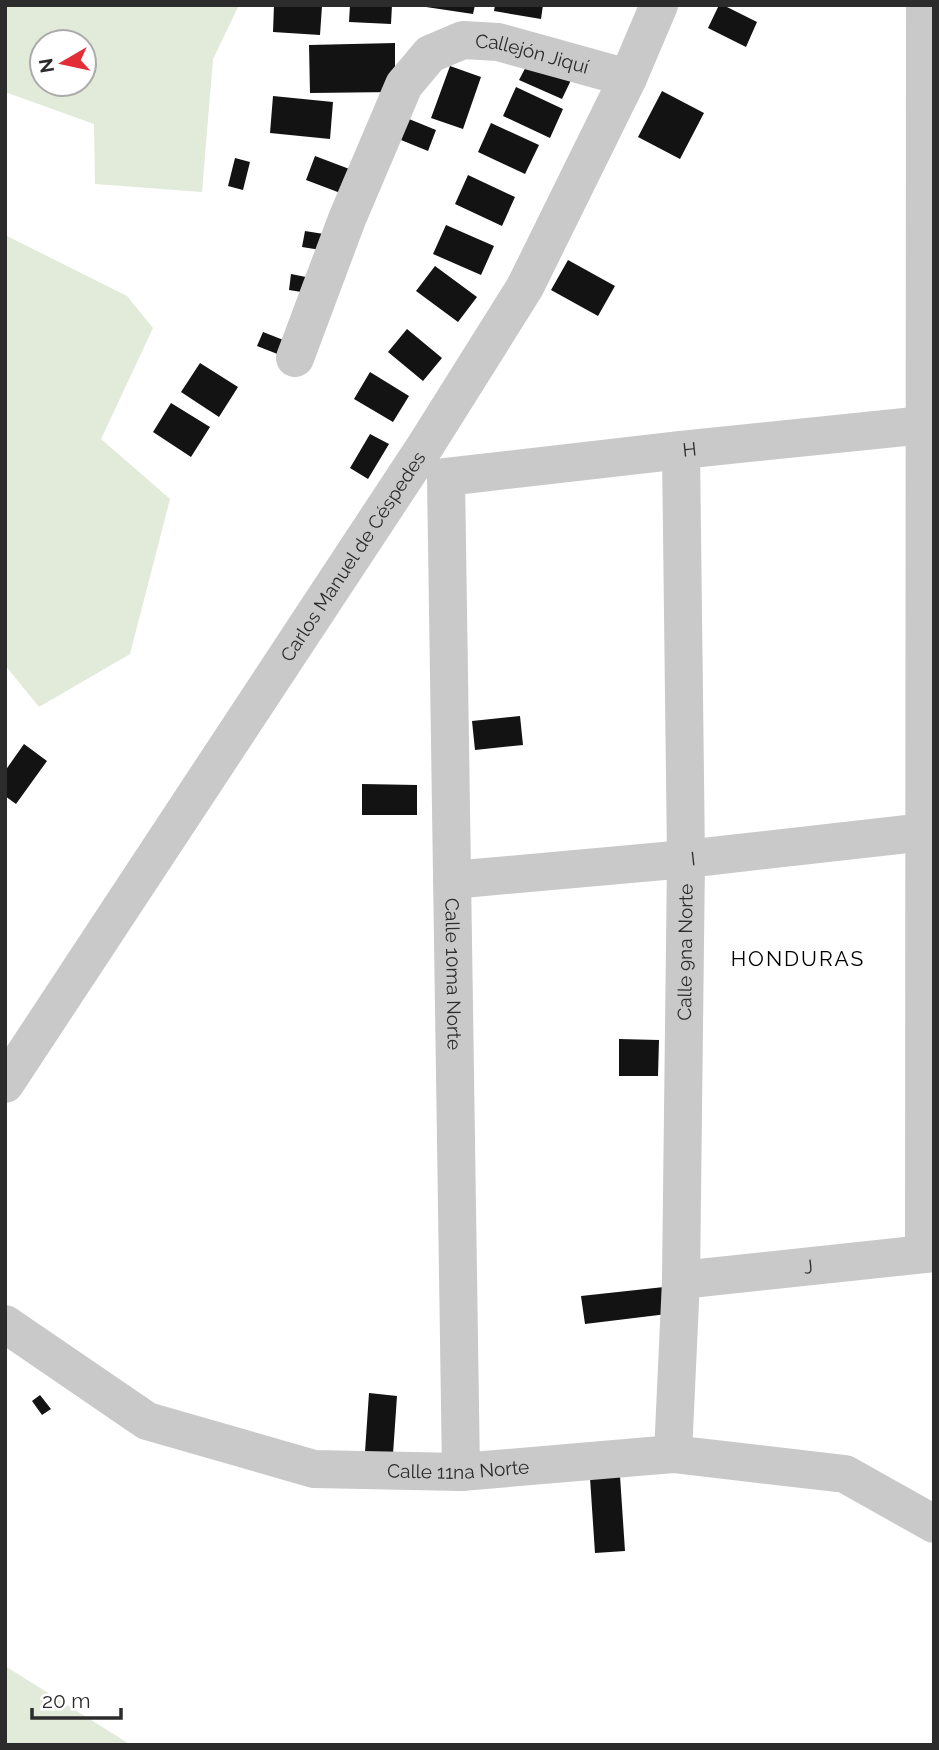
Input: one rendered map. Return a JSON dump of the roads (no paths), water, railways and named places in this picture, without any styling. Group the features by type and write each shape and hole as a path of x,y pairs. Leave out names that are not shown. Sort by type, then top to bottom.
{"street":[{"name":"Carlos Manuel de Céspedes","path":"5,1084 435,462 628,78 659,5"},
{"path":"925,5 929,424 929,1253"},
{"name":"Callejón Jiquí","path":"295,358 347,219 404,85 430,54 463,40 498,42 628,78"},
{"name":"H","path":"435,462 681,450 929,424"},
{"name":"Calle 9na Norte","path":"673,1454 681,1280 686,859 681,450"},
{"name":"Calle 10ma Norte","path":"435,462 452,880 461,1472"},
{"name":"I","path":"452,880 686,859 929,831"},
{"name":"J","path":"681,1280 929,1253"},
{"name":"Calle 11na Norte","path":"5,1324 147,1421 314,1469 461,1472 673,1454 845,1474 934,1524"}],"district":[{"name":"HONDURAS","path":"798,959"}]}
